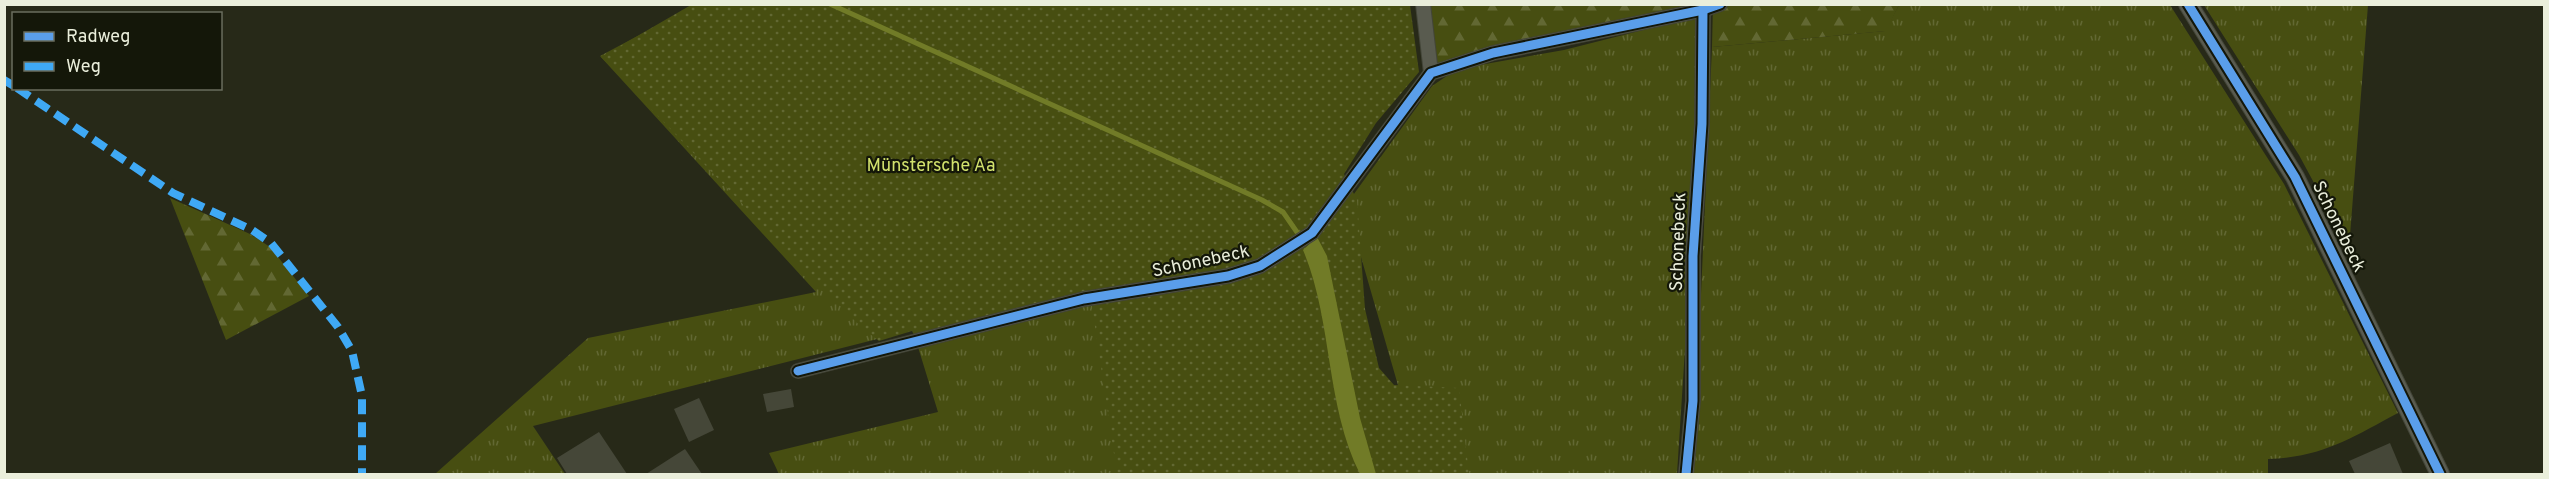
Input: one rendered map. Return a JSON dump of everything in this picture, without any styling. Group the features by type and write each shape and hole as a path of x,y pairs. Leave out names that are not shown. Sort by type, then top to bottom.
{"street":[{"path":"1424,4 1431,73 1493,53 1703,10 1720,4"},
{"name":"Schonebeck","path":"2188,4 2295,177 2440,474"},
{"name":"Schonebeck","path":"1686,474 1693,401 1693,256 1702,124 1703,10"},
{"name":"Schonebeck","path":"798,371 1084,299 1228,276 1260,266 1312,233 1431,73"}],"green space":[{"name":"Münstersche Aa","path":"691,5 1410,5 1419,72 1376,123 1344,174 1357,200 1365,309 1379,368 1394,385 1459,388 1469,474 1117,474 1090,293 914,335 912,331 879,341 862,328 601,57"},
{"path":"696,5 913,330 533,426 565,474 435,474 588,338 816,292 600,56"},
{"path":"1428,5 1692,5 1436,68"},
{"path":"1713,5 1899,5 1886,31 1712,47"},
{"path":"1899,5 2170,5 2284,184 2398,413 2336,445 2305,454 2268,459 2268,474 1693,474 1712,47 1885,31"},
{"path":"2204,5 2368,5 2349,248 2299,155"},
{"path":"1702,15 1691,255 1677,474 1377,474 1406,413 1346,205 1432,86 1457,69 1564,50"},
{"path":"170,198 250,234 270,247 309,296 226,340"},
{"path":"1122,300 1358,474 779,474 769,453 938,412 918,347 1084,305"}],"shaded area":[{"path":"1317,237 1327,256 1360,418 1376,474 1360,474 1349,447 1334,391 1320,305 1303,250"}],"building":[{"path":"791,389 794,407 767,412 763,394"},
{"path":"699,398 714,430 689,442 674,409"},
{"path":"599,432 627,474 567,474 557,458"},
{"path":"2390,443 2403,474 2355,474 2349,461"},
{"path":"685,449 702,474 646,474"}],"waterway":[{"name":"Münstersche Aa","path":"830,4 1262,200 1283,212 1301,238"}],"marked path":[{"path":"4,80 12,85"},
{"path":"20,90 173,193 252,230 271,243 338,327 352,351 362,396 362,474"}],"cycle path":[{"path":"798,371 1084,299 1228,276 1260,266 1312,233 1431,73 1493,53 1703,10 1720,4"},
{"path":"2188,4 2295,177 2440,474"},
{"path":"1686,474 1693,401 1693,256 1702,124 1703,10"}]}
